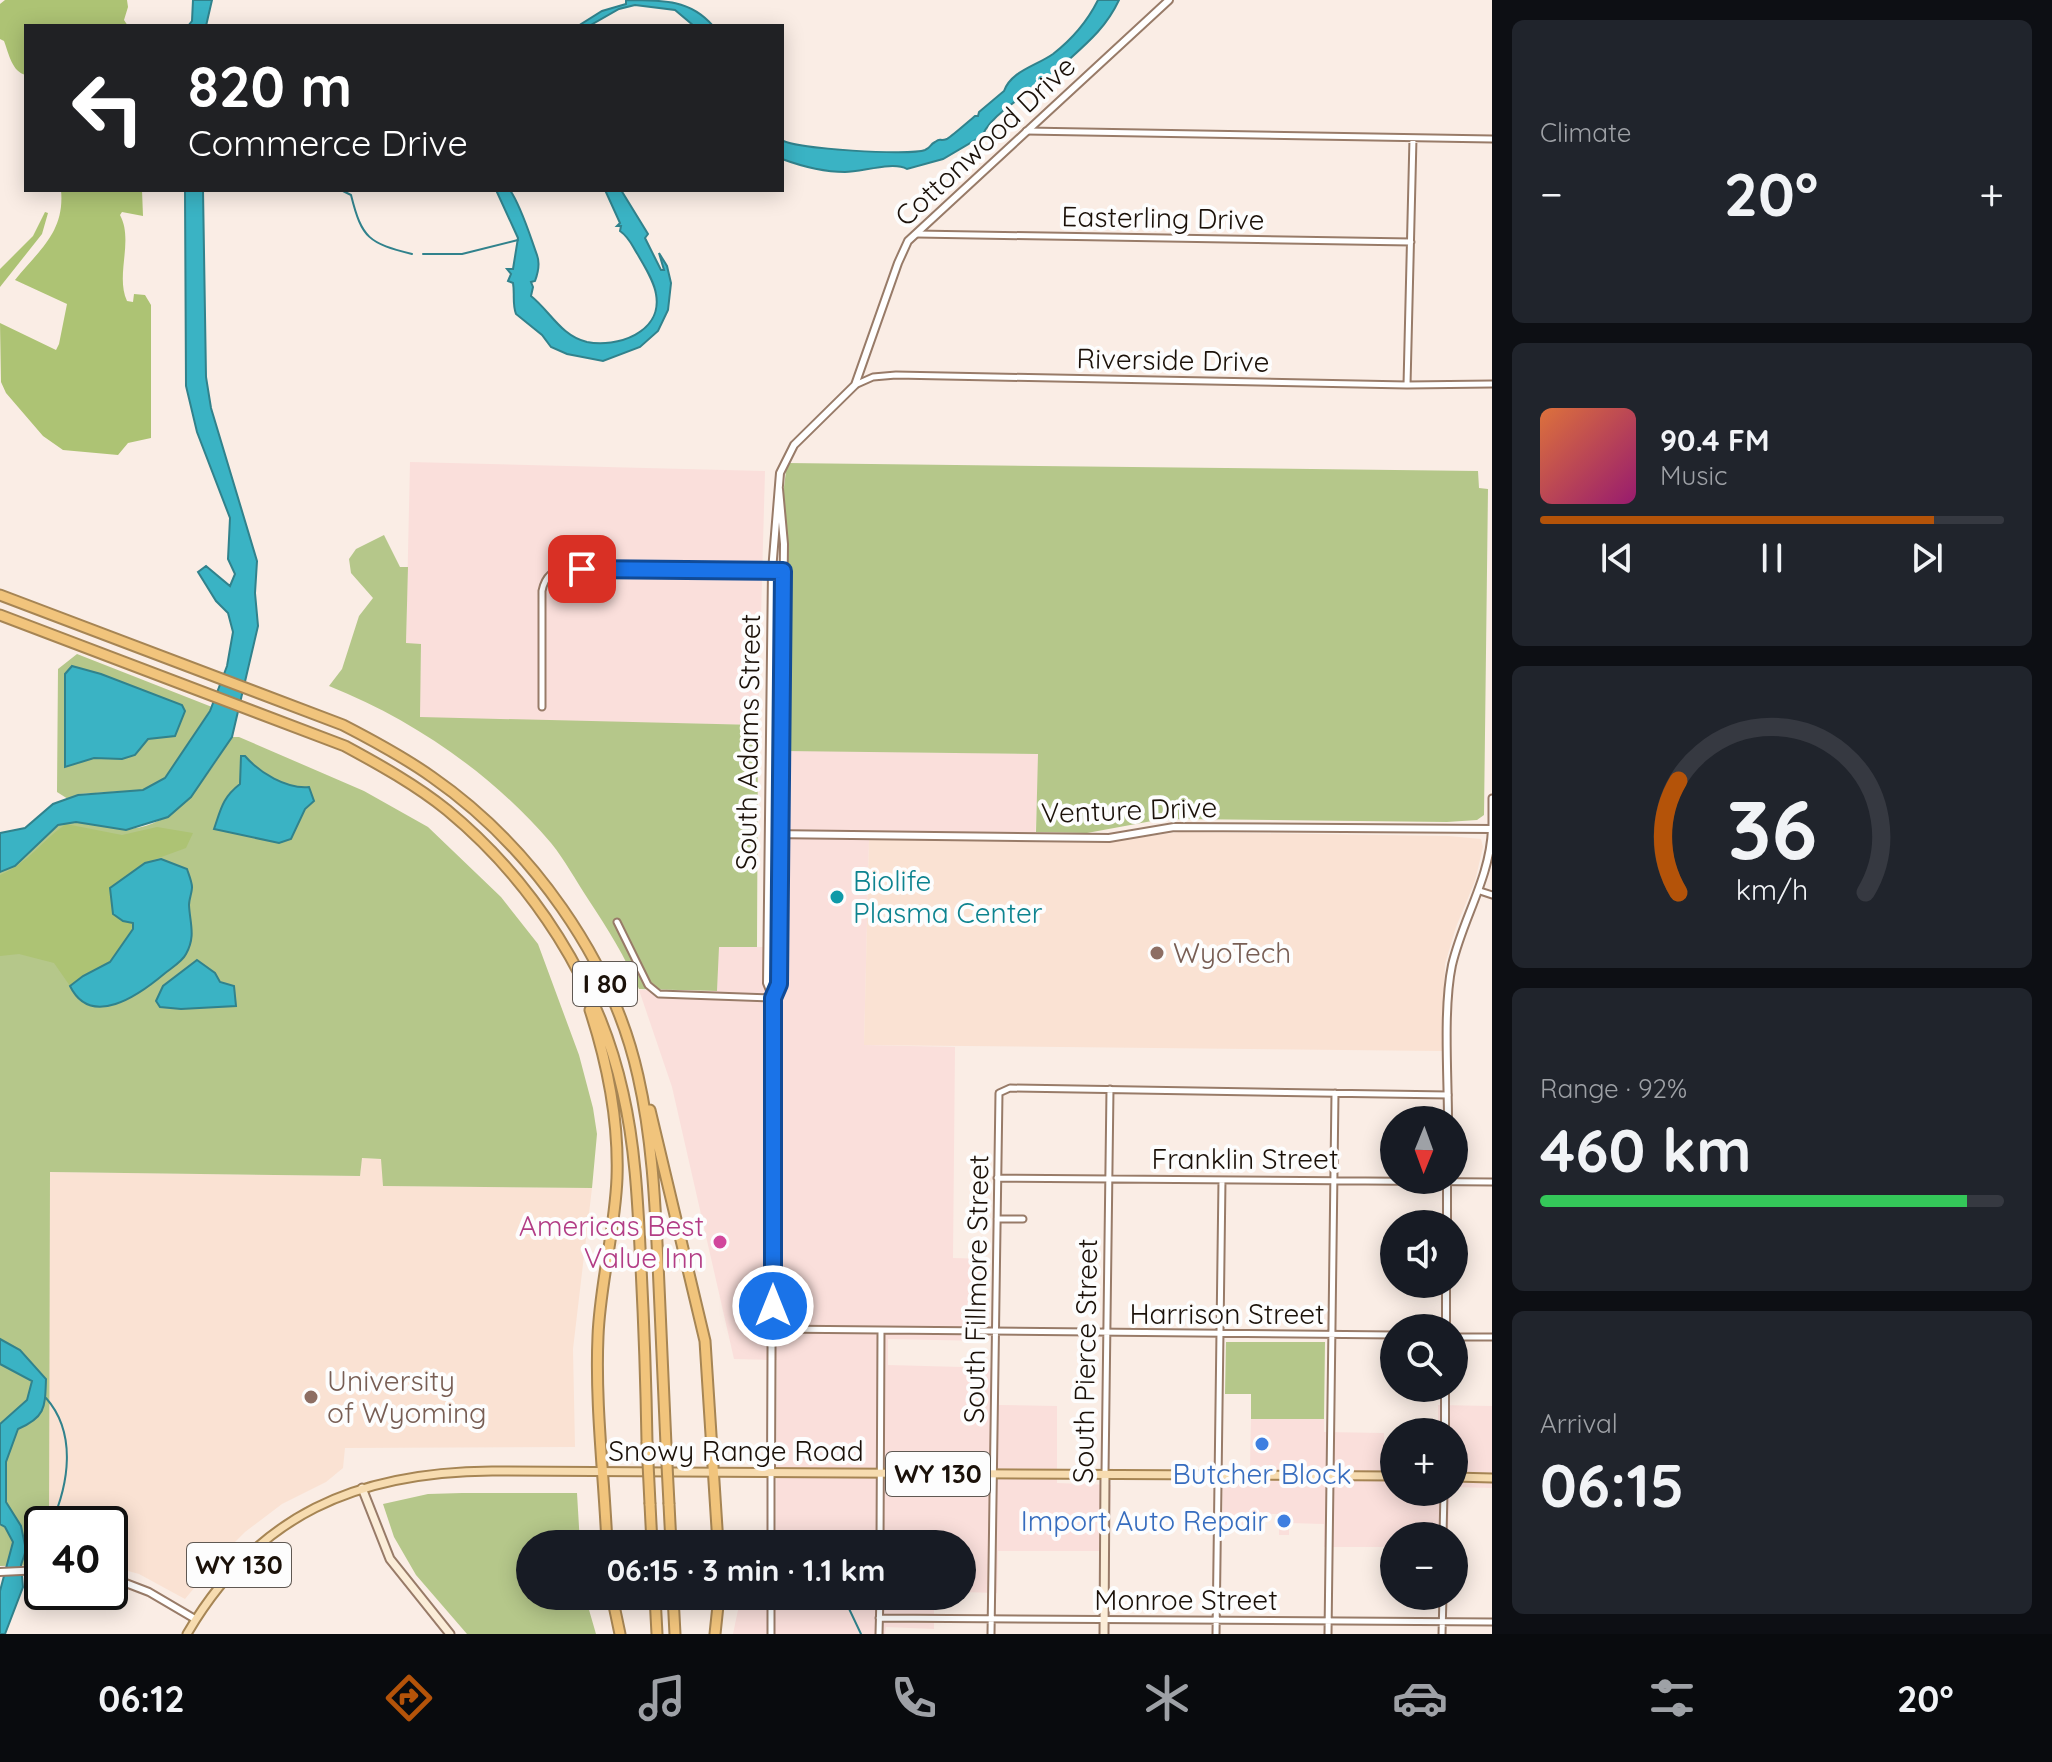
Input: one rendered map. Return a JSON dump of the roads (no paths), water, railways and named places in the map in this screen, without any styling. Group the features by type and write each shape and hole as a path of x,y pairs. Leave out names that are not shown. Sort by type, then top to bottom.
{"highway":[{"name":"I 80","path":"0,595 343,725 434,778 473,809 511,845 543,884 596,963 614,1002 638,1076 655,1208 670,1530"},
{"name":"I 80","path":"0,615 345,746 387,769 447,810 518,881 554,931 587,988 606,1036 623,1090 634,1157 651,1530"},
{"path":"518,881 572,971 590,1008 606,1061 615,1110 617,1179 598,1338 606,1530"},
{"path":"638,1076 649,1105 705,1341 717,1530"},
{"path":"615,1610 620,1634"},
{"path":"656,1610 657,1634"},
{"path":"674,1610 675,1634"},
{"path":"715,1634 718,1610"}],"main road":[{"name":"Snowy Range Road","path":"187,1634 223,1582 264,1541 307,1512 390,1479 452,1472 1380,1476"},
{"name":"South Pierce Street","path":"1104,1634 1105,1474"},
{"path":"1468,1477 1492,1478"},
{"path":"362,1488 390,1559 450,1634"}],"street":[{"name":"Cottonwood Drive","path":"787,454 855,385 903,249 915,234 1169,0"},
{"path":"1026,131 1492,139"},
{"path":"1407,385 1413,138"},
{"name":"Easterling Drive","path":"915,234 1411,242"},
{"name":"Riverside Drive","path":"855,385 873,377 896,375 1492,384"},
{"name":"South Adams Street","path":"771,1530 773,998 767,983 772,571 778,486 787,454"},
{"name":"South Adams Street","path":"773,998 779,984 781,834 783,534 778,486"},
{"path":"542,707 542,591 549,574 568,569 783,571"},
{"path":"1448,1106 1449,985 1459,940 1480,891 1490,851 1492,798"},
{"name":"Venture Drive","path":"769,834 1109,838 1174,827 1492,829"},
{"path":"1480,891 1492,895"},
{"path":"617,922 648,985 659,994 773,998"},
{"name":"South Fillmore Street","path":"991,1634 997,1098 1001,1091 1010,1088 1110,1089"},
{"path":"1110,1089 1448,1095"},
{"name":"South Pierce Street","path":"1105,1474 1110,1089"},
{"path":"1328,1634 1335,1093"},
{"name":"Franklin Street","path":"997,1178 1380,1180"},
{"path":"1216,1634 1222,1180"},
{"name":"Franklin Street","path":"1468,1181 1492,1182"},
{"path":"997,1219 1023,1219"},
{"name":"Harrison Street","path":"773,1329 1380,1335"},
{"path":"880,1530 881,1330"},
{"path":"1468,1337 1492,1337"},
{"path":"0,1572 24,1571"},
{"path":"128,1584 149,1592 195,1619"},
{"path":"771,1610 771,1634"},
{"path":"879,1610 879,1634"},
{"path":"1442,1610 1442,1634"},
{"name":"Monroe Street","path":"879,1618 1492,1622"}],"water":[{"path":"193,0 212,0 206,24 190,24"},
{"path":"626,0 676,3 695,11 711,24 692,24 675,10 635,5 619,9 593,24 581,24 602,11 626,4"},
{"path":"1098,0 1119,0 1095,35 1049,79 1001,112 982,136 943,159 907,169 886,166 845,172 812,168 784,160 784,141 829,149 876,152 925,150 939,140 947,139 978,116 1004,91 1012,78 1060,48 1084,22"},
{"path":"185,192 203,192 206,377 211,408 257,561 255,593 258,626 232,737 191,797 168,817 126,830 76,822 58,825 15,866 0,872 0,833 25,828 53,804 78,795 143,790 165,778 210,711 227,666 233,632 228,613 216,601 198,572 206,566 230,586 235,574 228,559 230,518 197,432 186,386"},
{"path":"497,192 511,192 522,213 538,261 535,281 531,282 531,296 556,322 570,334 587,342 611,343 635,335 652,319 656,294 630,242 620,231 621,226 617,226 620,223 606,192 622,192 648,234 645,238 661,270 664,270 659,253 667,266 671,283 668,310 658,331 640,347 603,361 567,354 551,347 542,335 516,314 513,283 508,281 511,274 507,269 513,269 518,238"},
{"path":"72,666 182,705 185,711 175,736 148,739 135,755 122,759 94,758 65,767 65,674"},
{"path":"241,756 283,783 309,787 314,801 305,809 291,839 279,843 214,829 226,799 240,784"},
{"path":"161,859 187,869 191,881 189,905 192,936 189,948 179,962 142,991 116,1004 102,1007 90,1005 79,999 70,986 110,962 133,929 133,923 113,914 110,888 145,863"},
{"path":"197,960 215,973 220,982 234,986 236,1006 160,1007 156,1001 163,986"},
{"path":"0,1339 20,1350 46,1379 42,1410 34,1420 18,1429 6,1462 6,1502 21,1526 24,1556 21,1565 23,1587 5,1634 0,1634 0,1591 13,1542 0,1524 0,1424 27,1400 32,1381 0,1364"}],"waterway":[{"path":"345,192 351,195 359,221 370,237 412,254"},
{"path":"423,254 462,254 518,240"},
{"path":"46,1398 56,1412 66,1443 66,1476 58,1506"},
{"path":"850,1610 861,1634"}],"place":[{"name":"Biolife Plasma Center","path":"837,897"},
{"name":"WyoTech","path":"1157,953"},
{"name":"Americas Best Value Inn","path":"720,1242"},
{"name":"University of Wyoming","path":"311,1397"},
{"name":"Butcher Block","path":"1262,1444"},
{"name":"Import Auto Repair","path":"1284,1521"}]}
